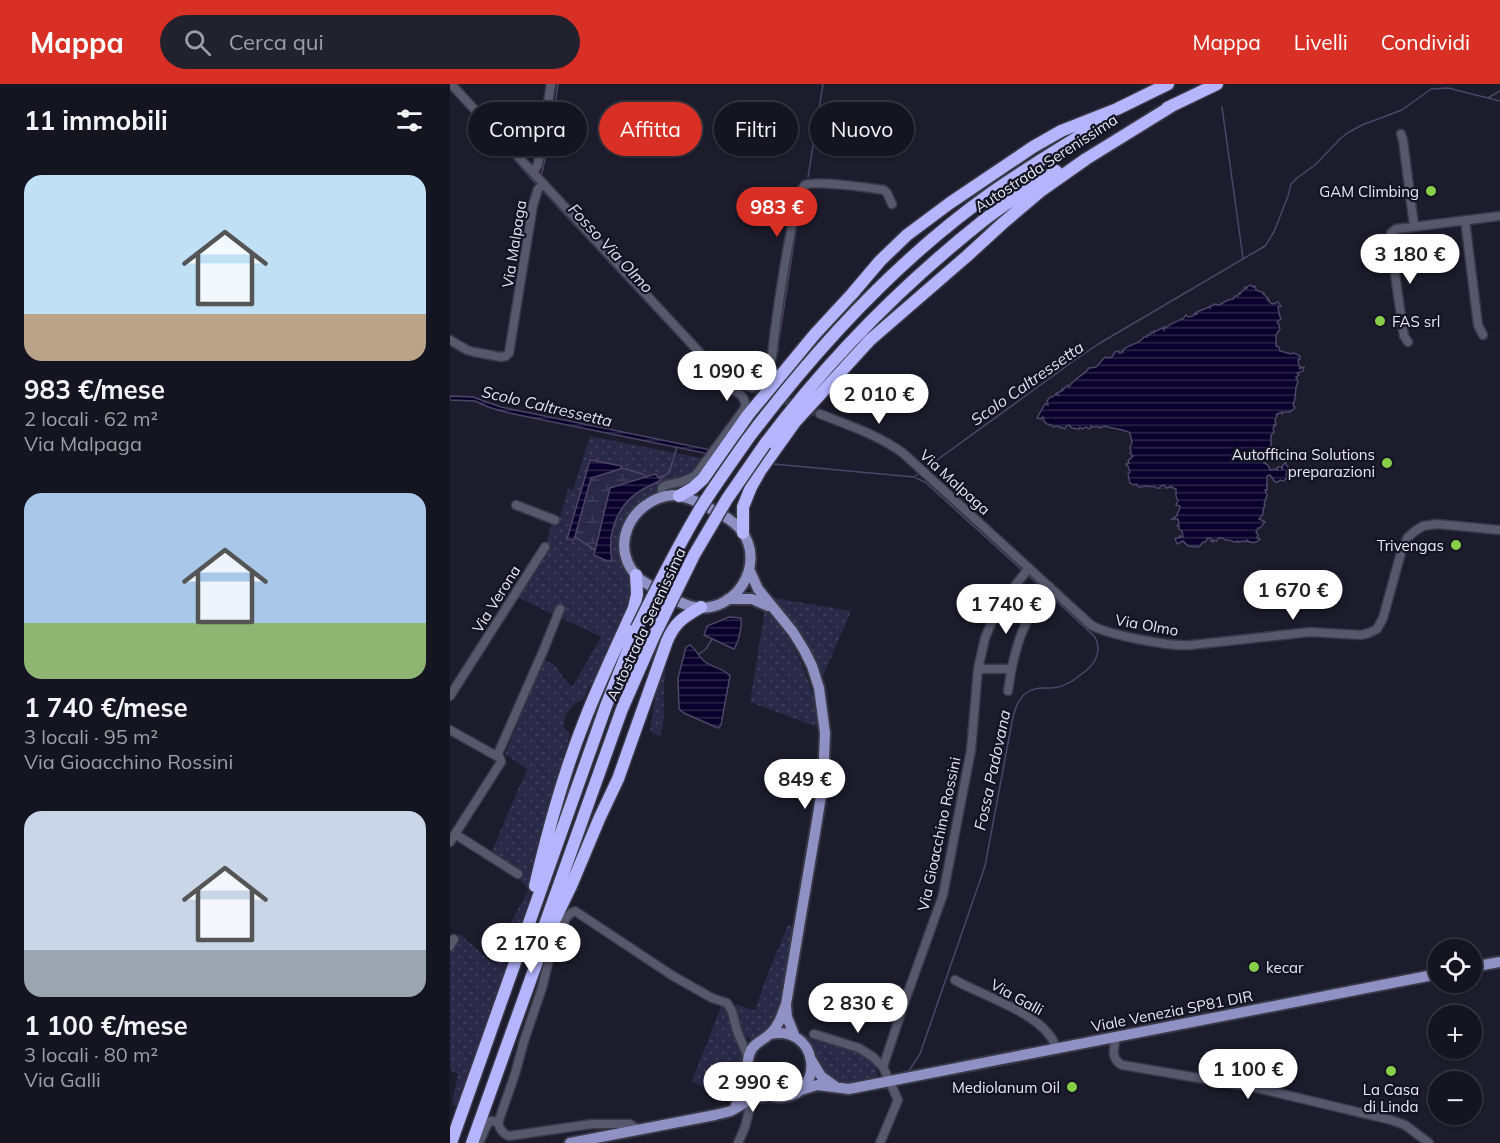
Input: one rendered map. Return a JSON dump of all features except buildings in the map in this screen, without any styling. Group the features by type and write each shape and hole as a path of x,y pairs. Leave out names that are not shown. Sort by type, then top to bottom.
{"highway":[{"path":"680,496 703,479 709,463 815,334 880,261 907,236 950,203 1033,147 1061,131 1168,84"},
{"name":"Autostrada Serenissima","path":"451,1143 606,706 637,628 660,581 706,500 747,440 796,376 844,323 903,265 993,192 1113,116 1179,84"},
{"name":"Autostrada Serenissima","path":"470,1143 578,831 622,710 654,636 694,555 727,500 770,446 786,416 855,337 919,275 986,219 1022,193 1127,128 1217,84"},
{"path":"742,532 743,507 770,446"},
{"path":"519,951 545,842 568,766 584,720 634,608 637,594 636,575"},
{"path":"470,1143 544,942 572,886 618,779 667,641 679,622 701,607"}],"main road":[{"path":"680,496 693,500 736,524 750,550 749,569 742,586 728,599 712,606 701,607 680,602 649,585 636,575 629,564 625,550 627,530 641,507 662,497 680,496"},
{"path":"749,569 758,589 780,615 812,666 819,688 825,733 823,783 786,1004 779,1022 767,1036 757,1042 748,1057 749,1075 757,1088 769,1096"},
{"path":"728,599 757,600 780,615"},
{"path":"1482,965 1500,962"},
{"name":"Viale Venezia SP81 DIR","path":"798,1092 817,1086 849,1089 898,1085 1057,1048 1428,976"},
{"path":"786,1004 795,1037"},
{"path":"767,1036 783,1033 795,1037 806,1046 821,1076 836,1087"},
{"path":"570,1143 715,1115 730,1111 753,1098 785,1097 798,1092 805,1085 810,1078 812,1060"},
{"path":"730,1111 741,1098 749,1075"}],"street":[{"name":"Via Malpaga","path":"451,84 715,369 727,378 752,388"},
{"path":"533,173 538,164 551,84"},
{"path":"1401,134 1414,226"},
{"name":"Via Malpaga","path":"450,340 474,352 507,356 533,205 538,189 543,184"},
{"path":"715,369 724,365 754,375 763,374 768,368 795,213 804,185 838,185 884,190 892,204"},
{"path":"1408,342 1404,336 1390,240 1391,233 1395,229 1414,226 1500,216"},
{"path":"1465,220 1478,326 1483,336"},
{"name":"Via Malpaga","path":"715,369 712,375 715,382 741,394 746,404 722,447"},
{"name":"Via Malpaga","path":"820,414 886,443 903,453 1027,572"},
{"path":"662,497 662,488 666,485 695,477 709,463"},
{"path":"516,505 555,520"},
{"name":"Via Olmo","path":"1027,572 1096,628 1115,634 1174,645 1310,632 1365,634 1373,632 1383,618 1402,549 1415,531 1437,524 1500,530"},
{"name":"Via Verona","path":"450,696 545,546"},
{"name":"Via Gioacchino Rossini","path":"883,1067 943,895 971,750 978,669 985,638 998,607 1027,572"},
{"path":"1008,691 1011,669 1021,634 1047,590"},
{"path":"497,756 560,609"},
{"path":"978,669 1011,669"},
{"path":"450,730 497,756 501,762 452,836 518,873"},
{"path":"638,1130 630,1124 592,1124 509,1136 504,1134 498,1123 542,988 550,956 566,918 571,913 575,911 673,976 712,998 727,1003 748,1057"},
{"name":"Via Galli","path":"955,980 1017,1010 1042,1027 1057,1048"},
{"path":"737,1031 743,1037 755,1040 767,1036"},
{"path":"814,1034 859,1048 873,1057 898,1085 898,1100 883,1142"},
{"path":"1116,1037 1113,1055 1122,1065 1257,1088 1391,1120 1405,1125 1429,1143"},
{"path":"738,1143 749,1111"},
{"path":"479,1143 487,1125 493,1121 498,1123"}],"green space":[{"path":"590,436 716,461 695,485 658,496 626,525 636,596 606,662 583,700 572,707 565,719 564,728 570,734 564,765 527,906 458,1107 452,1104 458,1074 450,1070 450,953 460,934 489,960 529,890 512,872 488,860 527,769 505,754 544,660 555,665 572,687 601,637 517,597 542,556 552,522 559,521 568,488 573,490"},
{"path":"621,468 647,477 610,488 595,550 575,537 591,478"},
{"path":"768,597 851,611 820,683"},
{"path":"765,609 782,627 801,663 814,699 817,727 750,702"},
{"path":"669,650 664,678 661,736 650,730 658,679"},
{"path":"788,925 796,929 778,1022 760,1037 751,1039 746,1037 740,1028 736,1004 755,1011"},
{"path":"722,1004 727,1006 746,1052 745,1087 734,1102 730,1103 692,1081"},
{"path":"799,1033 859,1052 873,1063 877,1069 878,1078 874,1083 850,1087 831,1082"}],"shaded area":[{"path":"1251,285 1264,293 1269,302 1273,304 1278,302 1281,306 1278,307 1281,319 1277,322 1280,329 1276,335 1276,346 1280,351 1300,356 1298,360 1301,367 1299,369 1304,367 1296,377 1298,382 1293,405 1295,408 1291,412 1282,414 1281,412 1276,415 1274,433 1271,435 1271,448 1267,450 1269,457 1265,458 1264,463 1270,470 1277,469 1278,471 1277,468 1282,467 1282,470 1286,462 1287,478 1275,482 1270,475 1267,476 1267,490 1265,490 1267,495 1263,514 1259,519 1265,522 1256,532 1257,538 1260,539 1257,541 1235,542 1218,538 1213,542 1211,538 1207,538 1199,547 1188,546 1183,541 1177,544 1175,538 1179,538 1180,535 1183,537 1182,531 1177,526 1178,519 1172,519 1177,516 1180,508 1176,505 1178,501 1176,489 1172,486 1166,488 1164,485 1160,488 1139,487 1130,483 1128,474 1130,472 1126,464 1133,456 1130,453 1132,443 1130,433 1104,426 1100,428 1091,426 1090,429 1080,427 1079,429 1069,425 1065,429 1047,424 1043,417 1037,418 1045,404 1048,405 1047,401 1050,397 1058,395 1057,393 1068,385 1069,387 1089,368 1096,367 1105,357 1112,357 1115,352 1123,352 1150,335 1151,332 1154,333 1162,328 1164,330 1164,327 1183,319 1186,315 1193,316 1214,304 1219,305 1233,299 1245,287"},
{"path":"450,396 473,397 501,407 711,450 709,454 509,413 475,401 450,400"},
{"path":"590,460 622,466 620,469 591,478 574,540 567,539"},
{"path":"655,474 661,480 632,497 615,521 611,541 612,561 594,555 610,488"},
{"path":"729,617 741,618 740,634 734,649 704,635 707,626"},
{"path":"690,645 704,661 725,671 730,676 721,725 718,728 679,709 678,678 686,647"}],"waterway":[{"path":"542,173 558,84"},
{"path":"808,177 823,84"},
{"name":"Scolo Caltressetta","path":"926,468 1100,343 1265,246 1274,232 1291,184 1315,165 1349,132 1402,110 1431,89 1448,88 1500,101"},
{"path":"1488,98 1500,91"},
{"path":"1222,107 1243,258"},
{"name":"Fosso Via Olmo","path":"511,156 535,183"},
{"name":"Fosso Via Olmo","path":"543,191 664,321"},
{"path":"778,352 797,223"},
{"path":"659,478 669,473 677,447"},
{"name":"Scolo Caltressetta","path":"773,464 914,477 919,473"},
{"path":"621,468 647,477"},
{"name":"Fossa Padovana","path":"916,478 925,482 1023,571"},
{"path":"575,537 595,550"},
{"name":"Fossa Padovana","path":"1029,576 1043,589"},
{"name":"Fossa Padovana","path":"908,1072 920,1054 985,866 1016,706 1020,699 1030,691 1038,688 1058,687 1072,681 1089,668 1096,659 1098,649 1095,637 1049,594"},
{"path":"699,654 706,649 712,639"},
{"name":"Fossa Padovana","path":"875,1143 879,1136"}],"tunnel":[{"path":"752,388 820,414"}],"place":[{"name":"GAM Climbing","path":"1431,191"},
{"name":"FAS srl","path":"1380,321"},
{"name":"Autofficina Solutions preparazioni","path":"1387,463"},
{"name":"Trivengas","path":"1456,545"},
{"name":"kecar","path":"1254,967"},
{"name":"La Casa di Linda","path":"1391,1071"},
{"name":"Mediolanum Oil","path":"1072,1087"}]}
